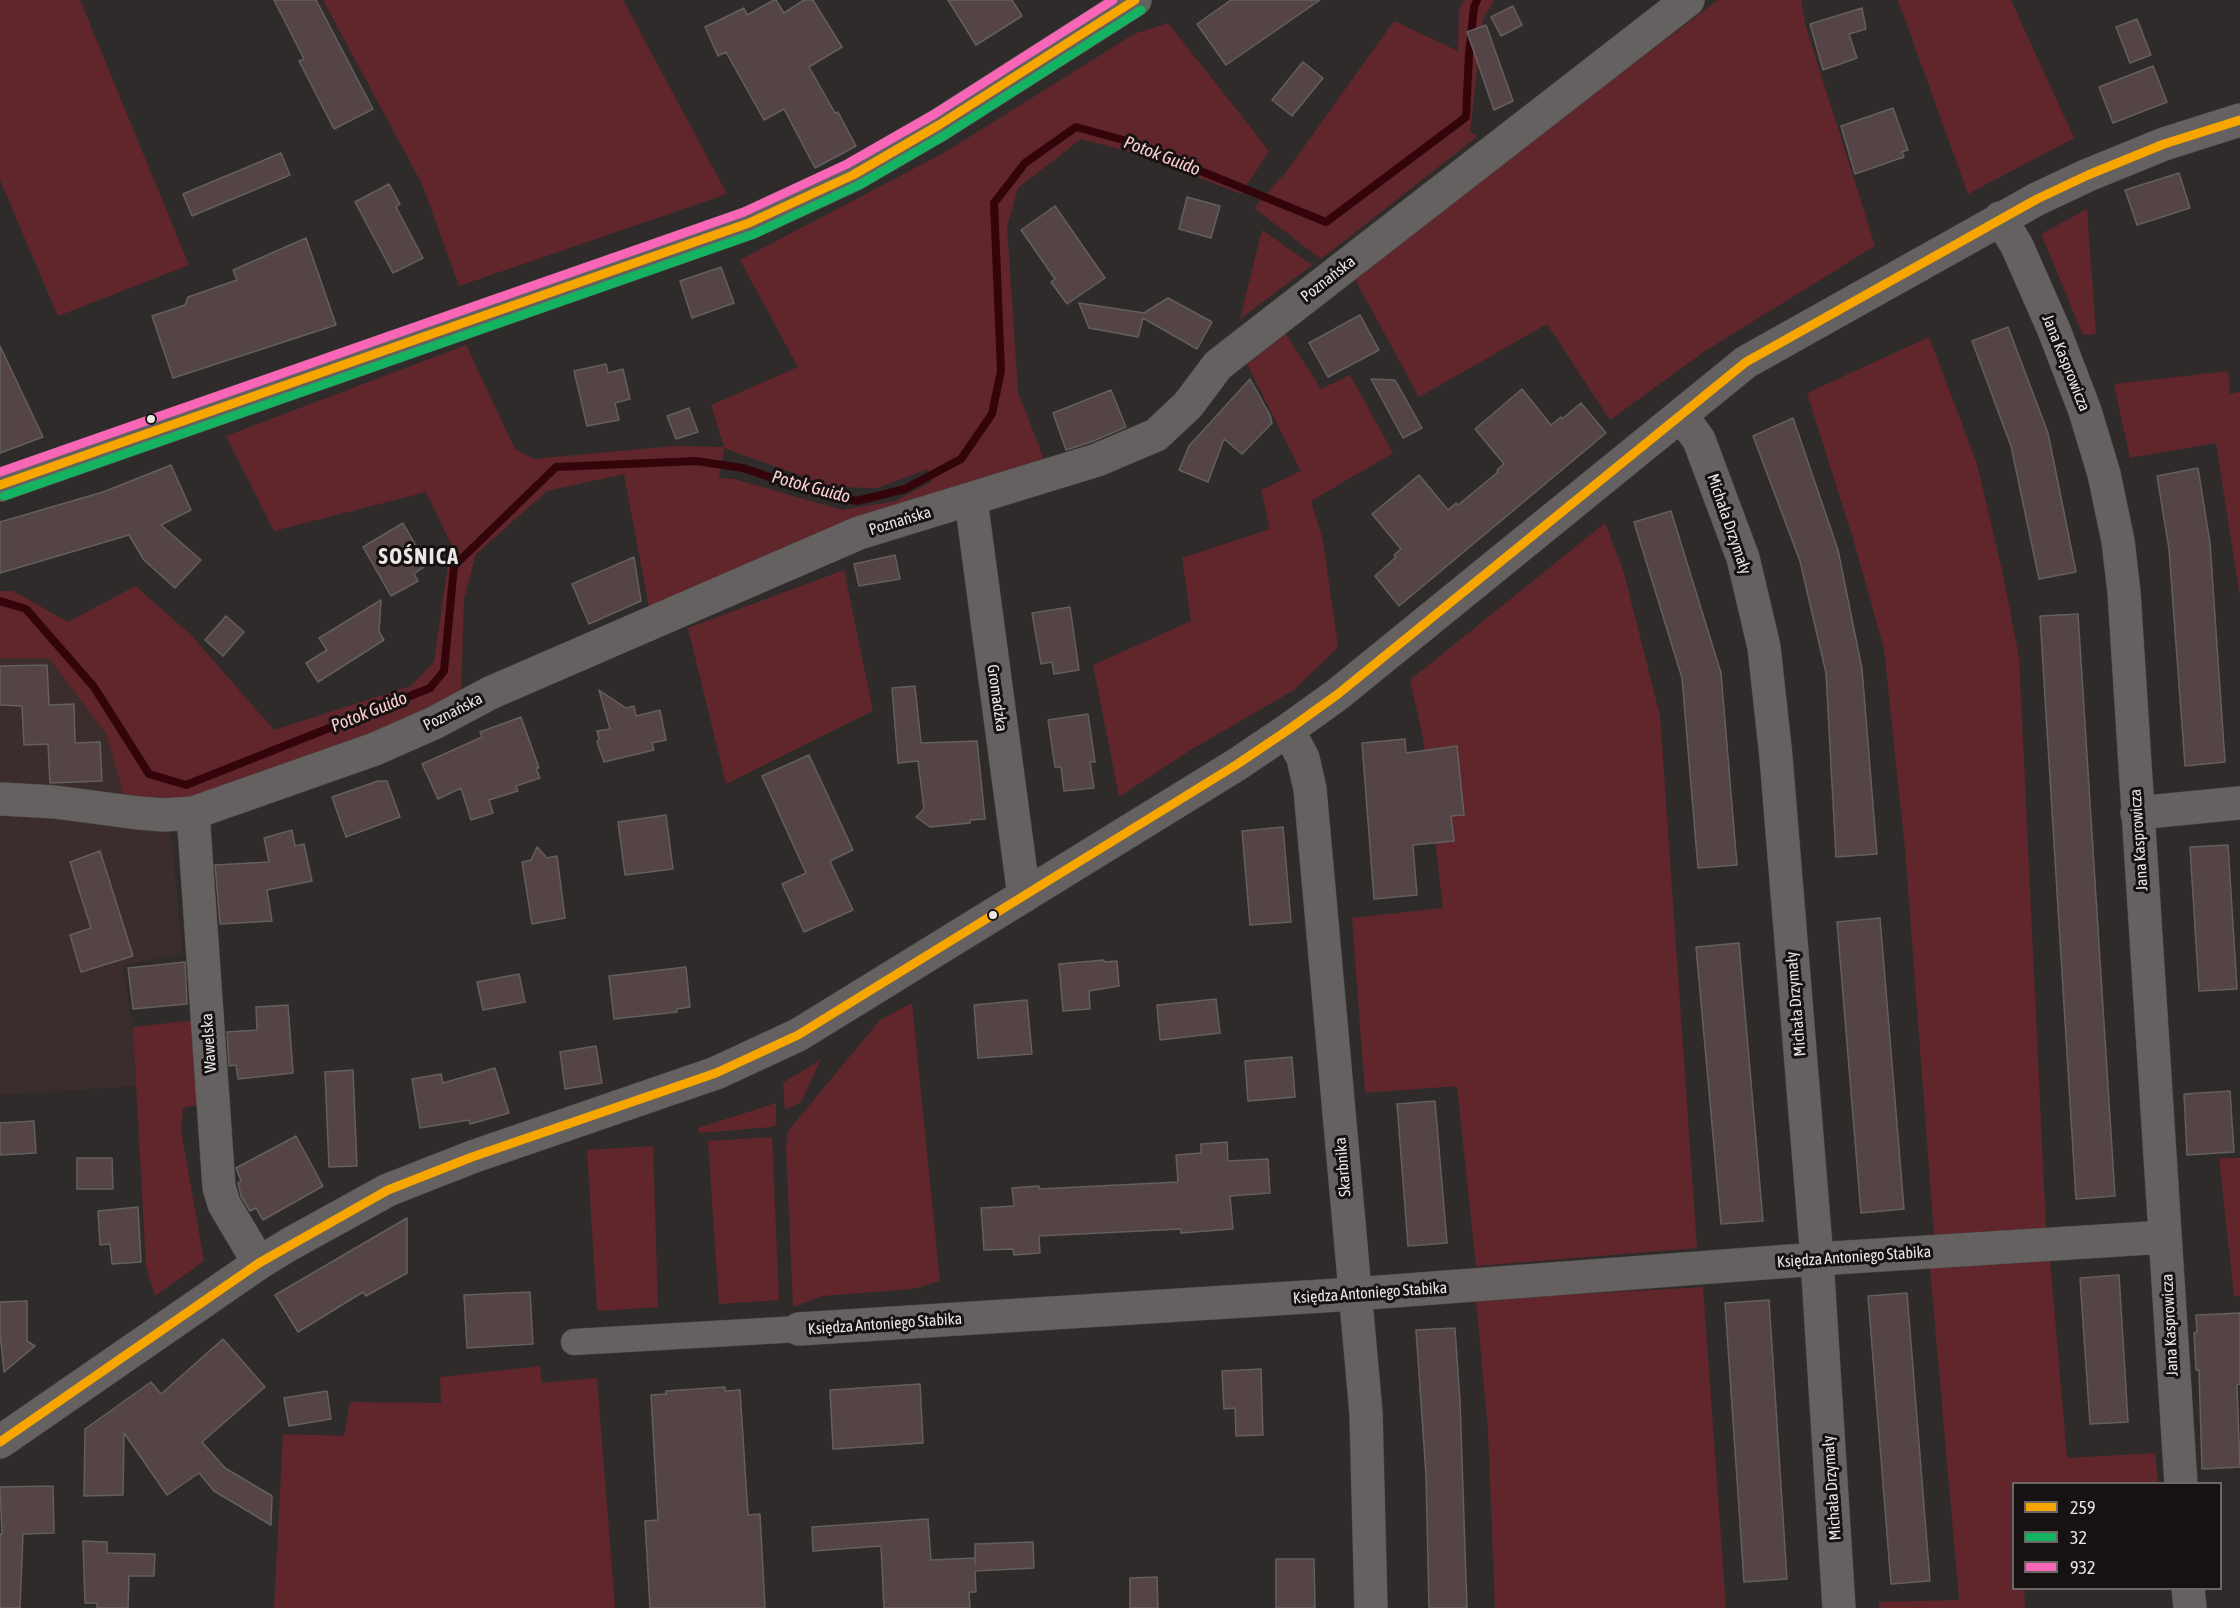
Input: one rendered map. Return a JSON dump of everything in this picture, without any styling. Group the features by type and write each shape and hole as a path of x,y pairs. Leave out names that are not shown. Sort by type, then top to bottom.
{"street":[{"name":"Poznańska","path":"0,799 55,802 164,815 192,813 375,749 434,723 490,693 859,533 1097,460 1156,435 1188,405 1218,365 1688,0"},
{"path":"0,485 749,223 853,175 939,126 1121,4"},
{"path":"0,1442 259,1263 388,1190 472,1157 696,1081 752,1058 798,1035 1236,765 1288,730 1338,694 1746,362 2000,218 2088,175 2164,144 2240,120"},
{"name":"Jana Kasprowicza","path":"2000,218 2017,246 2054,330 2085,411 2104,474 2118,541 2124,592 2181,1482"},
{"name":"Michała Drzymały","path":"1681,415 1699,440 1743,558 1764,647 1776,757 1816,1259 1839,1608"},
{"name":"Gromadzka","path":"971,500 1024,896"},
{"name":"Skarbnika","path":"1288,730 1303,758 1311,789 1366,1413 1371,1608"},
{"path":"2137,813 2240,803"},
{"name":"Wawelska","path":"192,813 219,1187 224,1204 259,1263"},
{"name":"Księdza Antoniego Stabika","path":"574,1342 1354,1294 1816,1259 2165,1237"},
{"path":"2188,1590 2190,1608"}],"shaded area":[{"path":"0,0 80,0 189,265 58,316 0,180"},
{"path":"323,0 623,0 727,194 459,286 422,184"},
{"path":"1465,0 1494,0 1483,19 1470,132 1478,136 1321,259 1254,208 1286,172 1394,21 1458,51 1459,9"},
{"path":"1718,0 1801,0 1806,27 1875,246 1705,351 1610,420 1547,324 1419,397 1355,279 1480,180"},
{"path":"1898,0 2011,0 2074,138 1968,194"},
{"path":"1168,23 1269,151 1241,194 1141,155 1081,139 1018,188 1007,227 1018,392 1045,462 649,608 624,474 547,491 476,554 464,599 461,692 418,725 198,801 125,800 107,735 49,658 0,658 0,591 13,591 68,622 135,586 190,634 274,730 411,686 434,662 451,544 426,492 274,531 226,436 466,345 515,449 533,459 674,446 724,447 711,405 798,367 740,260 942,154 1134,34","holes":["724,448 832,487 877,488 928,469 931,482 896,501 842,510 734,479 719,478"]},
{"path":"2087,209 2096,334 2083,335 2041,234"},
{"path":"1262,230 1312,265 1240,319"},
{"path":"1286,334 1321,389 1350,375 1393,453 1311,501 1323,541 1338,647 1294,690 1192,749 1119,797 1093,665 1191,621 1182,558 1270,529 1261,490 1301,471 1247,364"},
{"path":"1929,337 1977,464 2019,657 2046,1229 1934,1235 1905,849 1884,649 1855,545 1807,393"},
{"path":"2228,371 2230,394 2240,392 2240,597 2216,443 2130,458 2114,384"},
{"path":"1605,523 1624,573 1660,716 1697,1248 1476,1266 1457,1086 1365,1093 1352,918 1443,908 1423,738 1410,680"},
{"path":"844,570 873,711 726,784 688,628"},
{"path":"0,658 49,658 107,735 125,800 0,795"},
{"path":"0,810 170,826 183,954 122,965 133,1027 136,1086 0,1095"},
{"path":"912,1003 940,1281 913,1289 822,1296 793,1307 786,1148 788,1131 880,1020"},
{"path":"196,1020 200,1104 183,1108 181,1130 204,1261 155,1296 146,1266 133,1027"},
{"path":"821,1059 801,1102 785,1110 783,1083"},
{"path":"776,1103 776,1125 771,1127 699,1133 698,1128"},
{"path":"772,1137 779,1300 719,1304 708,1141"},
{"path":"653,1146 658,1307 597,1311 587,1150"},
{"path":"2219,1158 2240,1158 2240,1296 2234,1297"},
{"path":"2050,1260 2067,1458 2155,1453 2158,1482 2012,1482 2012,1590 2024,1590 2025,1608 1879,1608 1879,1602 1959,1600 1930,1268"},
{"path":"1703,1287 1726,1608 1495,1608 1488,1431 1476,1300"},
{"path":"540,1366 542,1383 597,1378 615,1608 274,1608 283,1434 344,1436 350,1402 441,1403 440,1377"}],"building":[{"path":"274,0 316,0 373,109 334,129 299,61 304,59"},
{"path":"774,0 784,13 804,0 813,0 842,47 809,67 835,113 838,112 856,146 815,168 784,109 764,120 726,52 718,56 705,27 744,8 747,15"},
{"path":"948,0 1012,0 1022,16 976,45"},
{"path":"1231,0 1320,0 1226,65 1197,24"},
{"path":"1513,6 1522,25 1501,36 1491,17"},
{"path":"1862,8 1866,29 1849,34 1857,58 1823,70 1810,24"},
{"path":"2137,19 2151,55 2130,63 2116,27"},
{"path":"1486,25 1513,101 1494,110 1467,32"},
{"path":"1303,62 1323,78 1292,116 1272,100"},
{"path":"2153,66 2167,102 2113,123 2099,87"},
{"path":"1893,108 1908,150 1902,152 1904,157 1855,174 1841,126"},
{"path":"281,153 290,175 192,216 183,194"},
{"path":"2179,173 2190,208 2137,225 2125,190"},
{"path":"389,184 400,204 396,207 423,258 393,273 355,202"},
{"path":"1187,197 1220,206 1211,238 1179,229"},
{"path":"1055,206 1105,278 1067,304 1051,282 1055,279 1021,230"},
{"path":"306,238 336,325 173,378 152,316 185,305 188,297 237,280 233,270"},
{"path":"721,267 734,303 692,318 680,281"},
{"path":"1168,298 1212,322 1197,349 1143,318 1138,337 1089,328 1079,303 1144,313"},
{"path":"1360,315 1379,350 1328,377 1309,343"},
{"path":"2008,327 2048,433 2076,572 2039,579 2011,446 1972,341"},
{"path":"0,346 43,437 0,453"},
{"path":"606,364 608,373 623,369 630,399 615,403 619,420 587,426 574,371"},
{"path":"1250,379 1272,423 1242,454 1224,439 1208,482 1179,470 1189,446"},
{"path":"1371,379 1395,380 1422,428 1403,438"},
{"path":"1522,389 1551,425 1581,403 1606,433 1399,606 1375,576 1396,557 1394,555 1401,549 1372,514 1419,475 1448,510 1456,503 1458,505 1498,472 1497,470 1504,464 1475,429"},
{"path":"1111,390 1126,427 1066,450 1053,413"},
{"path":"689,408 698,432 676,439 667,416"},
{"path":"1793,418 1838,550 1862,669 1877,854 1836,857 1826,673 1800,561 1753,436"},
{"path":"171,465 191,510 161,525 201,560 175,588 144,560 129,535 0,573 0,522 103,492"},
{"path":"2198,468 2210,543 2225,762 2185,766 2169,549 2157,476"},
{"path":"1671,511 1721,673 1737,865 1698,868 1682,678 1634,522"},
{"path":"403,523 427,565 414,574 418,581 391,596 363,547"},
{"path":"895,555 900,579 859,586 854,564"},
{"path":"634,557 641,601 589,624 572,584"},
{"path":"381,600 379,632 384,640 318,682 306,663 327,650 319,638"},
{"path":"1070,607 1079,670 1054,674 1052,662 1041,664 1032,613"},
{"path":"2078,614 2115,1196 2076,1199 2040,616"},
{"path":"226,616 244,632 223,656 205,640"},
{"path":"47,665 49,705 74,704 75,743 100,742 102,781 50,783 48,744 24,745 22,706 0,705 0,666"},
{"path":"915,686 921,743 977,741 985,819 930,827 916,817 924,809 918,761 898,763 892,688"},
{"path":"599,690 626,708 634,706 636,716 660,710 666,740 652,743 654,750 604,762 597,742 599,739 597,731 610,729"},
{"path":"1088,714 1095,762 1090,762 1094,788 1064,791 1061,767 1055,767 1048,720"},
{"path":"521,717 539,768 536,768 540,778 516,786 518,791 489,800 493,813 471,820 461,788 438,799 422,764 482,737 480,732"},
{"path":"1405,739 1406,753 1457,746 1464,815 1451,816 1454,841 1413,845 1417,895 1374,899 1362,743"},
{"path":"809,755 853,850 830,861 853,910 804,932 782,884 806,873 762,776"},
{"path":"378,781 387,781 400,817 346,837 332,797"},
{"path":"666,815 673,869 625,875 618,822"},
{"path":"1283,827 1291,922 1250,925 1242,831"},
{"path":"292,830 295,846 304,844 312,881 267,890 272,921 220,924 215,865 269,862 264,838"},
{"path":"2228,845 2237,989 2199,991 2190,847"},
{"path":"537,847 547,858 557,856 565,918 532,924 522,862 531,860"},
{"path":"100,851 133,956 81,972 70,935 91,928 70,862"},
{"path":"1880,918 1904,1209 1861,1213 1837,922"},
{"path":"1739,943 1763,1221 1721,1224 1696,947"},
{"path":"1104,960 1104,962 1117,961 1119,986 1089,991 1090,1009 1063,1011 1059,964"},
{"path":"185,962 187,1004 133,1009 128,968"},
{"path":"686,967 690,1007 677,1009 677,1012 614,1019 609,976"},
{"path":"519,974 525,1002 483,1010 477,982"},
{"path":"1216,999 1220,1033 1160,1040 1157,1005"},
{"path":"1027,1000 1032,1054 978,1058 974,1005"},
{"path":"288,1005 293,1073 238,1079 236,1065 229,1066 227,1032 257,1030 256,1007"},
{"path":"596,1046 602,1083 565,1089 560,1052"},
{"path":"1292,1057 1295,1097 1248,1101 1245,1061"},
{"path":"495,1068 509,1113 470,1124 469,1120 420,1128 412,1079 441,1074 443,1083"},
{"path":"353,1070 357,1166 329,1167 325,1072"},
{"path":"2230,1091 2234,1152 2187,1155 2184,1094"},
{"path":"1435,1101 1447,1243 1408,1246 1397,1104"},
{"path":"34,1121 36,1153 0,1155 0,1123"},
{"path":"296,1136 323,1186 263,1220 256,1208 250,1211 241,1196 238,1183 241,1181 236,1168"},
{"path":"1227,1142 1228,1161 1268,1159 1270,1193 1230,1196 1233,1229 1181,1233 1181,1229 1039,1236 1040,1253 1014,1255 1013,1249 984,1250 981,1208 1014,1206 1012,1188 1039,1186 1039,1189 1178,1182 1176,1155 1201,1153 1201,1144"},
{"path":"77,1158 112,1158 113,1189 77,1189"},
{"path":"138,1207 141,1262 112,1264 110,1244 100,1245 98,1211"},
{"path":"407,1218 407,1273 366,1296 363,1292 298,1332 275,1295"},
{"path":"2119,1275 2128,1422 2090,1424 2080,1278"},
{"path":"530,1292 533,1344 467,1348 464,1295"},
{"path":"1907,1293 1930,1581 1891,1584 1868,1296"},
{"path":"1769,1300 1787,1579 1744,1582 1725,1303"},
{"path":"27,1301 27,1341 35,1346 4,1372 0,1302"},
{"path":"2240,1313 2240,1384 2237,1385 2240,1467 2202,1469 2199,1370 2196,1370 2194,1333 2197,1332 2196,1315"},
{"path":"1455,1328 1460,1401 1467,1608 1429,1608 1426,1475 1416,1330"},
{"path":"223,1339 265,1387 202,1442 225,1468 272,1496 271,1525 214,1491 199,1473 167,1495 124,1433 123,1495 84,1496 85,1429 151,1382 161,1394"},
{"path":"1261,1369 1263,1435 1236,1436 1235,1408 1224,1409 1222,1371"},
{"path":"920,1384 923,1443 833,1449 830,1390"},
{"path":"725,1387 725,1391 740,1390 748,1515 760,1514 765,1608 650,1608 645,1521 658,1520 651,1395 666,1394 666,1391"},
{"path":"327,1391 331,1419 289,1426 284,1398"},
{"path":"53,1486 54,1533 23,1534 20,1608 0,1608 0,1534 2,1534 0,1487"},
{"path":"928,1519 931,1560 975,1558 975,1544 1033,1542 1034,1568 975,1571 976,1592 969,1592 970,1608 884,1608 881,1546 813,1551 812,1527"},
{"path":"83,1541 107,1542 107,1553 155,1554 154,1576 129,1576 128,1608 97,1608 97,1603 85,1603"},
{"path":"1276,1559 1314,1559 1315,1608 1276,1608"},
{"path":"1157,1577 1158,1608 1130,1608 1130,1578"}],"waterway":[{"name":"Potok Guido","path":"0,601 26,609 94,687 149,774 186,785 430,688 444,671 454,566 556,467 696,461 743,468 802,488 857,501 905,489 961,459 992,414 1001,371 994,203 1025,163 1076,127 1127,141 1326,222 1466,117 1469,55 1474,7 1477,0"}],"transit line":[{"name":"932","path":"0,472 744,212 847,164 933,115 1113,0"},
{"name":"259","path":"0,485 749,223 853,175 939,125 1135,0"},
{"name":"32","path":"4,496 754,234 859,185 945,135 1141,10"},
{"name":"259","path":"0,1442 259,1263 388,1190 472,1157 716,1073 798,1035 1236,765 1288,730 1338,694 1746,362 2037,199 2164,144 2240,120"}],"district":[{"name":"SOŚNICA","path":"419,557"}]}
